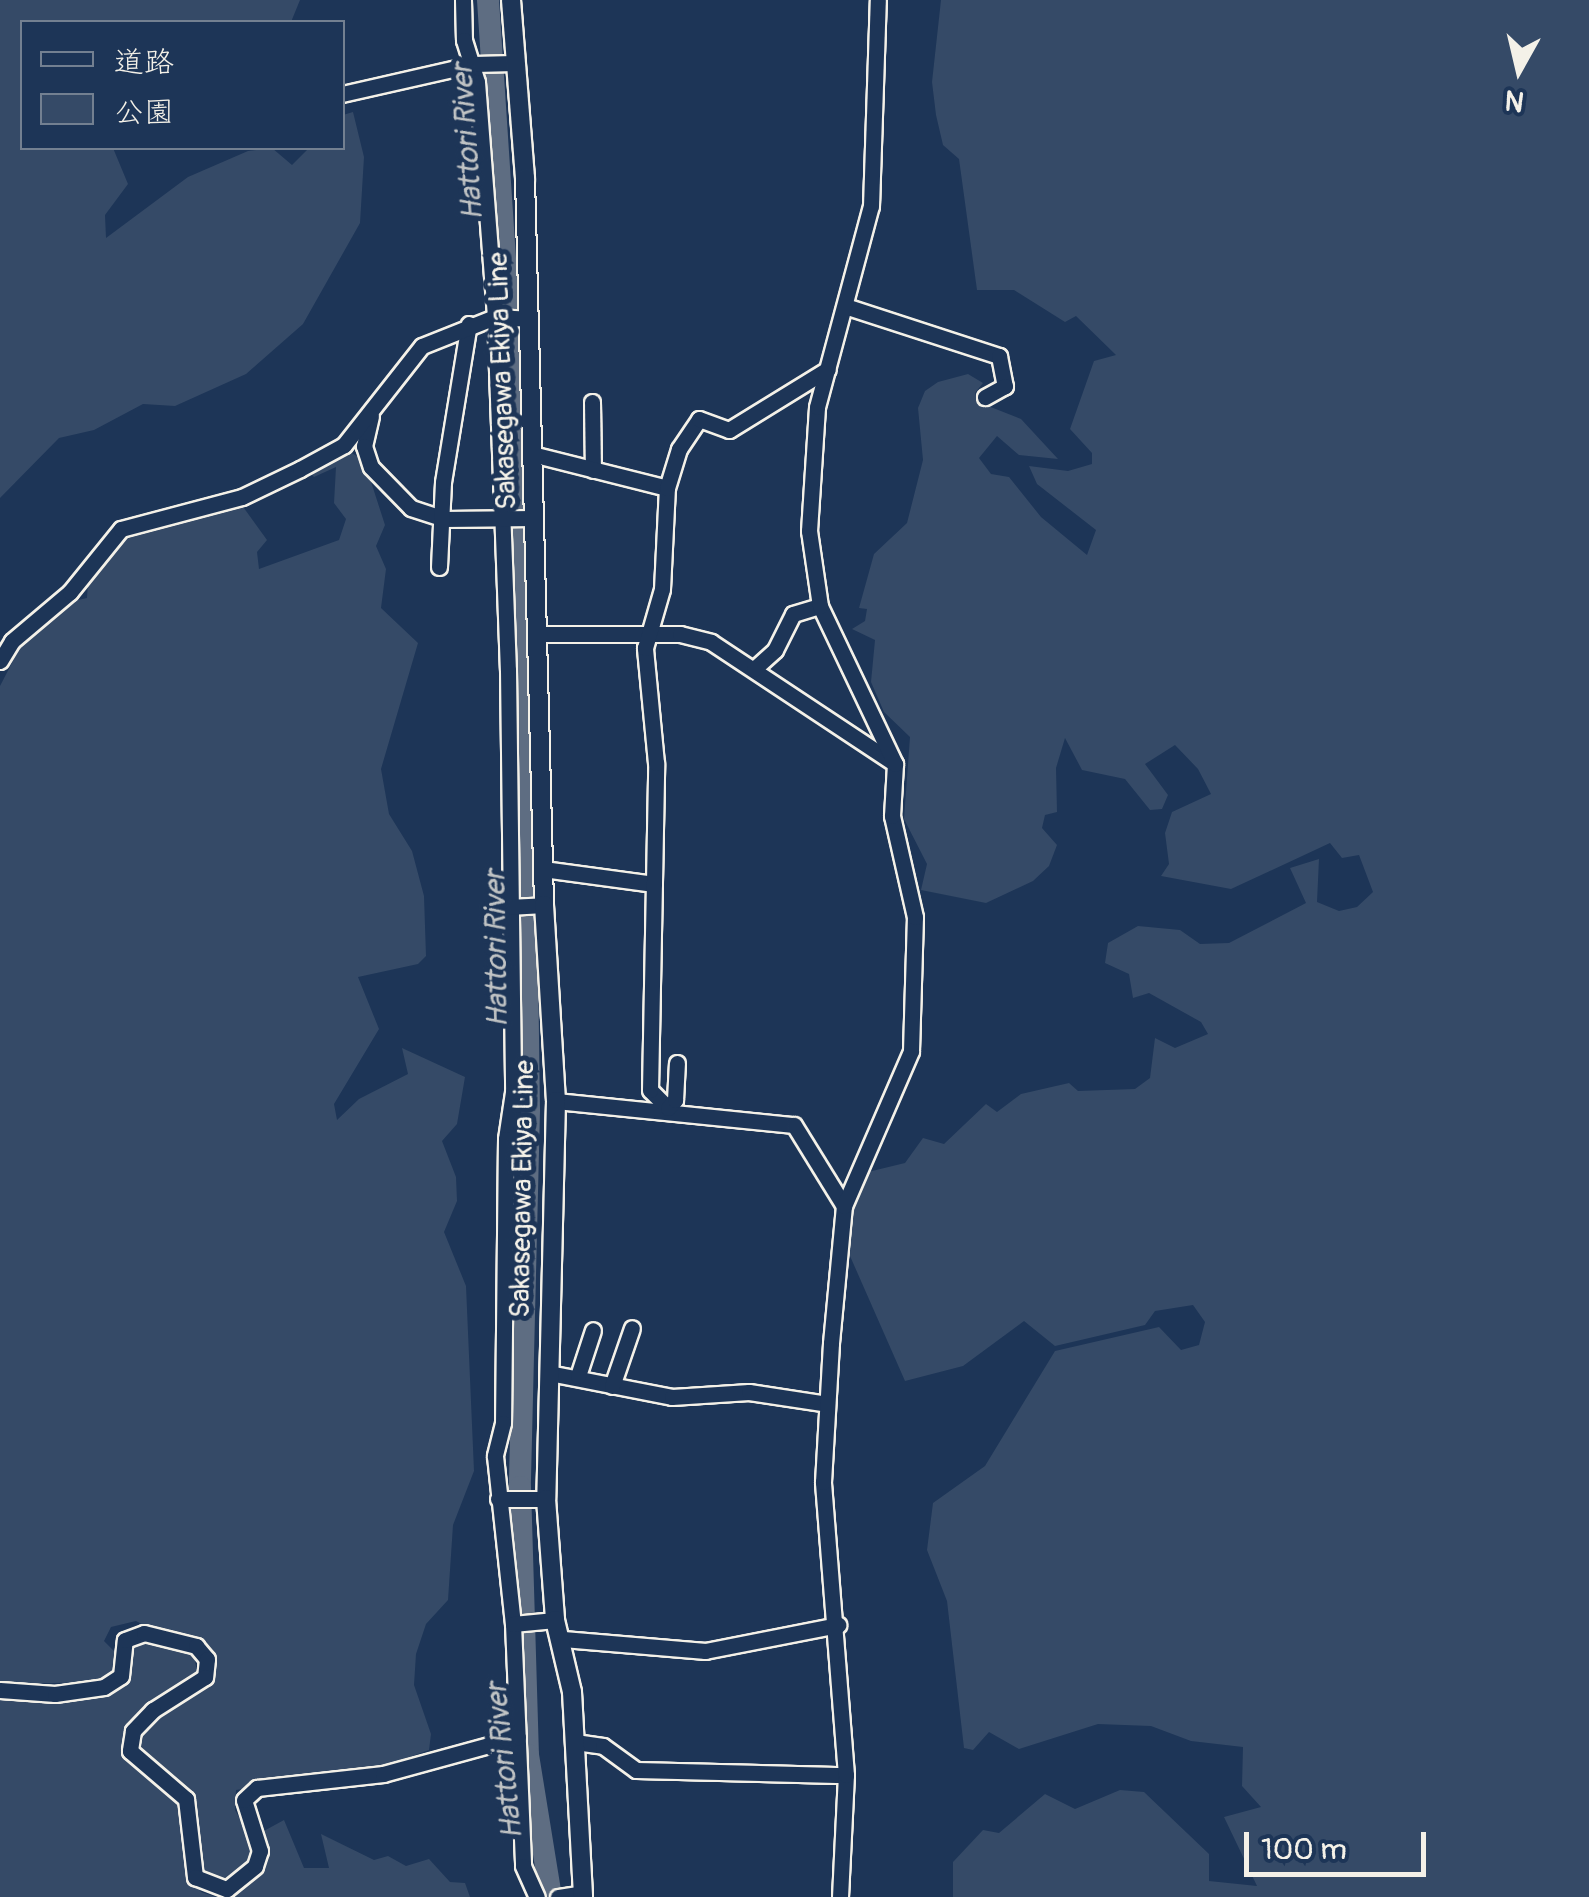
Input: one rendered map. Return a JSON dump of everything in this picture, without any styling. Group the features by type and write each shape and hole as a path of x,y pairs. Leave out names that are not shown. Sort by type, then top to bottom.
{"main road":[{"name":"Sakasegawa Ekiya Line","path":"511,0 510,63 532,454 543,869 540,905 556,1100 542,1499 548,1621 563,1639 575,1742 574,1895"}],"street":[{"path":"463,0 464,40 478,64 498,318 513,1092 506,1139 502,1499 514,1624 523,1866 537,1897"},
{"path":"840,1897 846,1775 838,1625 823,1482 827,1404 844,1206 902,1084 915,1015 915,917 892,816 895,764 820,606 809,531 818,407 848,307 871,206 878,0"},
{"path":"345,93 478,64 510,63"},
{"path":"848,307 998,356 1004,386 984,396"},
{"path":"0,661 12,641 70,592 121,529 242,496 344,445 422,346 469,324 498,318 525,319"},
{"path":"439,567 443,482 469,324"},
{"path":"668,1108 650,1090 656,762 646,634 662,590 666,488 678,449 699,419 730,430 828,368"},
{"path":"383,391 365,427 371,467 410,508 444,519 531,518"},
{"path":"592,402 593,470"},
{"path":"532,454 666,488"},
{"path":"754,669 775,650 793,614 820,606"},
{"path":"537,634 646,634 711,642 895,764"},
{"path":"543,869 654,884"},
{"path":"508,907 540,905"},
{"path":"668,1108 677,1063"},
{"path":"556,1100 668,1108 794,1125 844,1206"},
{"path":"612,1386 632,1328"},
{"path":"578,1376 594,1330"},
{"path":"549,1373 672,1397 749,1392 827,1404"},
{"path":"502,1499 542,1499"},
{"path":"514,1624 548,1621"},
{"path":"563,1639 704,1651 838,1625"},
{"path":"0,1690 55,1694 104,1687 121,1676 125,1640 144,1634 196,1646 207,1659 206,1677 153,1710 133,1731 130,1752 186,1799 195,1877 227,1889 255,1866 260,1851 244,1800 257,1788 382,1774 518,1737"},
{"path":"575,1742 603,1746 636,1770 846,1775"}],"green space":[{"path":"0,0 300,0 292,20 20,20 20,150 114,150 128,184 105,215 106,238 188,177 248,151 274,150 292,165 307,150 345,150 345,114 353,112 364,157 360,223 303,324 246,374 175,406 143,404 94,430 59,438 0,498"},
{"path":"941,0 1589,0 1589,1897 953,1897 953,1862 983,1830 999,1833 1045,1794 1075,1809 1120,1790 1144,1792 1209,1854 1209,1881 1257,1886 1224,1817 1261,1807 1242,1786 1243,1747 1191,1741 1151,1726 1098,1724 1019,1749 989,1732 973,1750 964,1748 947,1601 927,1550 933,1503 985,1466 1055,1351 1159,1327 1181,1350 1199,1345 1205,1322 1193,1305 1155,1311 1145,1325 1055,1346 1024,1321 963,1366 905,1381 850,1256 851,1210 868,1172 905,1163 923,1138 944,1144 986,1104 997,1112 1021,1094 1069,1083 1078,1091 1135,1089 1150,1078 1155,1038 1175,1048 1208,1034 1201,1022 1149,993 1133,998 1129,974 1105,963 1108,943 1138,926 1180,930 1200,944 1229,943 1306,903 1290,868 1319,859 1317,902 1339,911 1357,907 1373,892 1359,855 1342,858 1330,843 1231,889 1161,876 1169,864 1165,833 1172,812 1211,794 1198,769 1175,745 1145,764 1168,795 1162,809 1150,810 1125,779 1082,770 1065,738 1056,768 1057,812 1045,815 1042,828 1057,845 1049,866 1033,881 986,903 921,890 927,864 904,819 910,737 884,712 871,682 875,640 852,629 865,621 867,609 859,608 874,554 907,523 923,460 918,408 925,391 938,382 968,374 983,383 975,393 978,402 1021,419 1058,459 1019,455 997,436 979,458 991,474 1009,477 1041,517 1087,555 1096,530 1037,484 1029,466 1068,471 1092,464 1092,453 1070,429 1094,361 1116,355 1076,316 1065,322 1014,290 977,290 959,159 943,145 936,115 932,82"},
{"path":"348,451 364,460 385,525 376,546 386,569 381,608 418,643 381,769 389,814 412,851 424,896 426,956 418,964 358,977 379,1029 334,1104 337,1120 359,1099 408,1074 402,1048 465,1077 457,1124 442,1141 456,1177 457,1201 444,1232 466,1286 474,1471 453,1525 448,1600 426,1624 416,1654 414,1685 431,1734 429,1750 373,1770 236,1790 235,1810 253,1842 250,1864 227,1881 206,1879 197,1856 196,1805 183,1786 137,1753 137,1734 148,1720 207,1687 213,1661 136,1621 111,1627 104,1641 116,1653 115,1674 103,1682 0,1684 0,686 27,634 64,603 87,598 88,582 120,536 241,504 267,540 257,552 259,569 339,540 346,519 334,503 336,467 314,477 307,469"},
{"path":"147,1642 194,1655 197,1672 129,1725 122,1746 127,1759 182,1804 190,1877 201,1892 216,1897 0,1897 0,1696 100,1698 129,1676 130,1646"},
{"path":"284,1820 304,1868 329,1868 321,1834 374,1860 388,1856 406,1866 429,1859 450,1882 465,1883 470,1897 227,1897 257,1877 269,1848 262,1832"}],"waterway":[{"name":"Hattori River","path":"488,0 521,502 529,1110 520,1487 528,1755 551,1897"}]}
